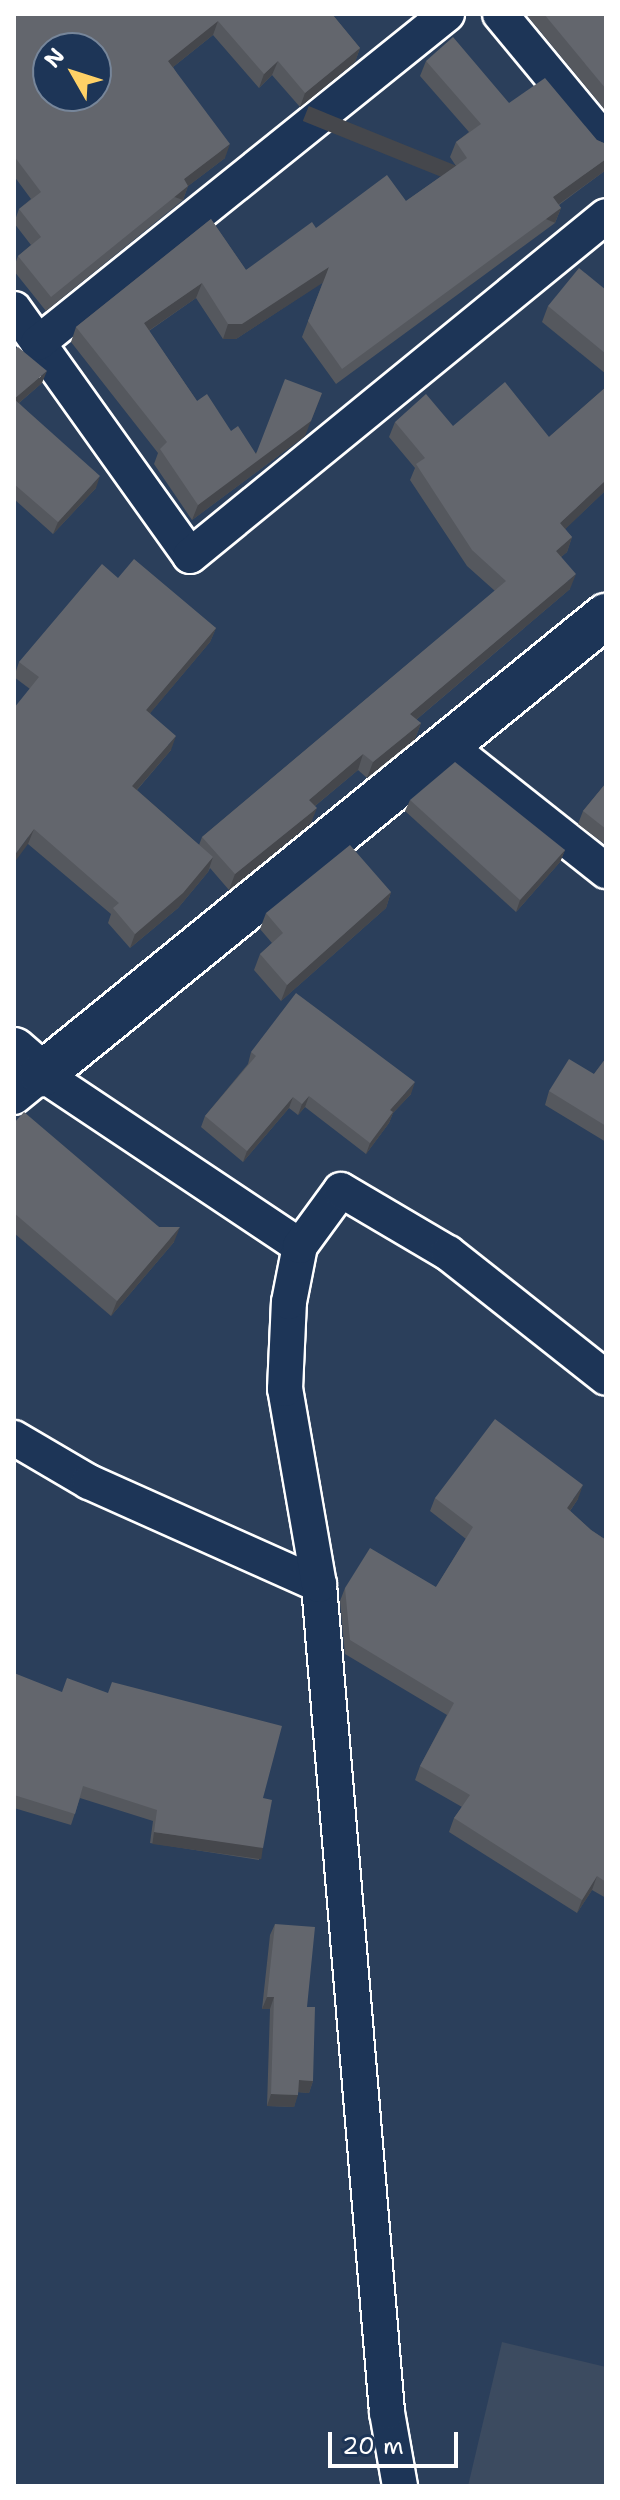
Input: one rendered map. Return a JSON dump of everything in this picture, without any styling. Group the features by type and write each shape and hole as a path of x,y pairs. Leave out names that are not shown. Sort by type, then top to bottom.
{"street":[{"path":"38,343 447,14"},
{"path":"500,14 606,142"},
{"path":"14,309 190,556 606,216"},
{"path":"300,1246 23,1073 447,745 606,616"},
{"path":"447,745 606,871"},
{"path":"400,2486 387,2412 319,1585 285,1389 289,1302 300,1246 341,1190 448,1253 606,1378"},
{"path":"14,1438 89,1482 319,1585"}],"shaded area":[{"path":"502,2342 606,2367 606,2486 468,2486"}],"building":[{"path":"14,14 332,14 360,48 305,93 278,61 264,74 218,21 168,61 230,144 184,179 188,186 51,297 18,256 41,237 19,209 41,192 14,156"},
{"path":"544,14 606,14 606,89"},
{"path":"453,37 509,103 545,78 597,140 606,144 606,159 553,197 561,208 342,369 308,321 329,267 242,324 228,324 202,283 144,323 197,401 207,394 231,431 238,426 256,454 285,379 322,393 311,421 198,505 160,449 167,442 76,327 211,219 246,270 312,222 316,228 387,175 406,201 467,158 456,142 481,124 426,61"},
{"path":"579,268 606,290 606,354 548,306"},
{"path":"18,347 47,371 14,399 14,350"},
{"path":"505,382 549,437 606,387 606,480 560,523 572,537 556,551 576,574 410,714 421,723 373,762 363,754 309,800 317,808 235,874 202,837 506,581 472,550 416,464 425,458 395,422 426,394 453,426"},
{"path":"14,399 100,476 58,522 14,484"},
{"path":"134,559 216,628 146,710 176,736 132,786 213,857 183,893 135,934 113,908 119,903 34,829 14,856 14,708 39,677 19,662 102,564 118,578"},
{"path":"455,762 565,850 520,900 410,800"},
{"path":"606,783 606,829 583,811"},
{"path":"350,845 391,892 287,985 260,954 283,933 266,913"},
{"path":"296,993 415,1082 390,1110 393,1112 370,1143 309,1096 302,1104 293,1097 247,1151 205,1116 256,1056 251,1052"},
{"path":"606,1058 606,1126 549,1091 569,1059 594,1074"},
{"path":"24,1112 159,1227 180,1227 117,1301 14,1213 14,1123"},
{"path":"495,1419 583,1485 567,1508 606,1540 606,1882 597,1876 582,1900 454,1818 470,1795 420,1766 454,1703 350,1640 345,1588 370,1548 436,1587 473,1527 435,1498"},
{"path":"14,1673 62,1692 67,1678 108,1693 112,1682 282,1726 263,1798 272,1800 263,1848 154,1832 157,1810 83,1786 75,1814 14,1795"},
{"path":"275,1924 315,1927 307,2007 315,2007 313,2081 299,2080 298,2095 271,2094 274,1997 267,1997"}]}
